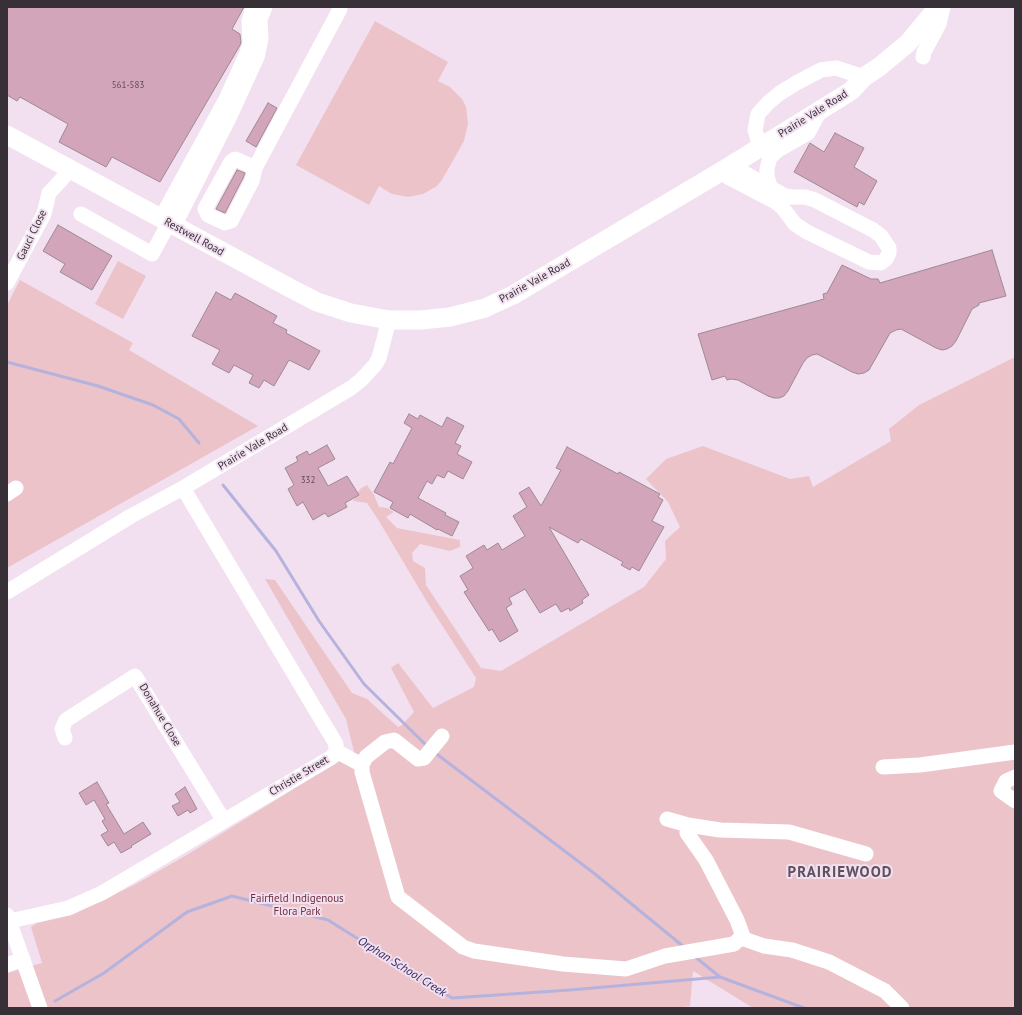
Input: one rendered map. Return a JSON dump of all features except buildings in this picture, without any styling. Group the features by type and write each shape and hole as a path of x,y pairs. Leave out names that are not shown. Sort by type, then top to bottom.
{"main road":[{"name":"Prairie Vale Road","path":"389,320 421,320 450,317 485,308 513,296 727,168 851,91 864,77 879,67 908,43 938,7"},
{"name":"Restwell Road","path":"7,135 317,302 351,313 389,320"}],"street":[{"path":"81,214 152,254 168,223 247,53 250,43 249,21 253,7"},
{"path":"168,223 204,167 229,118 257,57 261,40 260,19 265,7"},
{"path":"923,57 924,52 939,24 943,7"},
{"path":"255,168 235,159 231,162 205,209 208,215 224,223 231,221 252,181 255,168 340,9"},
{"path":"760,147 755,130 758,114 780,93 821,70 836,68 864,77"},
{"path":"843,71 851,91"},
{"path":"771,188 767,170 770,158 778,150 808,133 822,108"},
{"path":"204,167 223,177"},
{"name":"Gauci Close","path":"7,283 44,214 49,194 63,178 69,168"},
{"path":"727,168 741,171 785,196 792,198 805,197 815,200 873,230 881,236 889,248 886,259 881,263 869,262 807,232 795,224 782,207 774,201 728,177 727,168"},
{"path":"201,240 213,218"},
{"name":"Prairie Vale Road","path":"7,592 131,516 183,488 331,401 361,380 375,365 379,358 389,320"},
{"name":"Christie Street","path":"8,918 68,908 102,893 332,757 336,750 336,744 183,488"},
{"name":"Donahue Close","path":"65,738 62,729 66,720 136,676 224,821"},
{"path":"442,736 424,758 418,759 394,740 385,742 366,757 362,765 362,772 398,897 464,947 474,952 563,964 626,969 665,956 734,944 742,936"},
{"path":"336,750 362,765"},
{"path":"883,767 920,765 1015,752"},
{"path":"1015,777 1006,781 1001,791 1015,801"},
{"path":"667,819 688,825 720,830 789,832 866,854"},
{"path":"688,825 687,832 706,860 737,920 744,939 764,946 792,950 829,962 885,991 902,1008"},
{"path":"8,918 40,1008"},
{"path":"7,965 23,959"}],"green space":[{"path":"375,21 448,62 438,81 450,87 462,99 466,107 468,124 464,141 442,180 437,186 423,194 408,197 392,194 379,186 369,205 296,165"},
{"path":"118,261 146,276 123,319 95,304"},
{"path":"20,280 133,343 129,350 258,426 7,568 7,305"},
{"name":"Fairfield Indigenous Flora Park","path":"1015,357 1015,1008 753,1008 693,971 690,1006 676,1008 7,1008 7,973 42,963 31,927 37,923 72,915 136,884 185,856 354,752 346,719 265,579 275,580 352,693 367,699 398,727 402,725 414,712 391,668 398,663 433,708 474,687 476,678 427,602 379,521 367,503 353,501 360,489 367,485 374,495 379,507 387,508 394,512 386,517 397,528 460,540 460,547 450,551 420,544 412,553 413,561 425,568 426,585 481,668 501,671 644,587 666,559 665,541 680,527 668,502 646,479 666,459 703,446 790,479 809,476 813,487 891,441 889,429 919,405"}],"waterway":[{"path":"7,362 98,386 153,405 179,419 199,443"},
{"path":"223,485 276,551 319,621 364,684 427,746"},
{"path":"434,752 595,874 684,947"},
{"name":"Orphan School Creek","path":"55,1001 104,973 187,912 232,896 328,920 452,998 570,990 720,977 804,1008"},
{"path":"694,956 720,977"}],"district":[{"name":"PRAIRIEWOOD","path":"840,873"}]}
